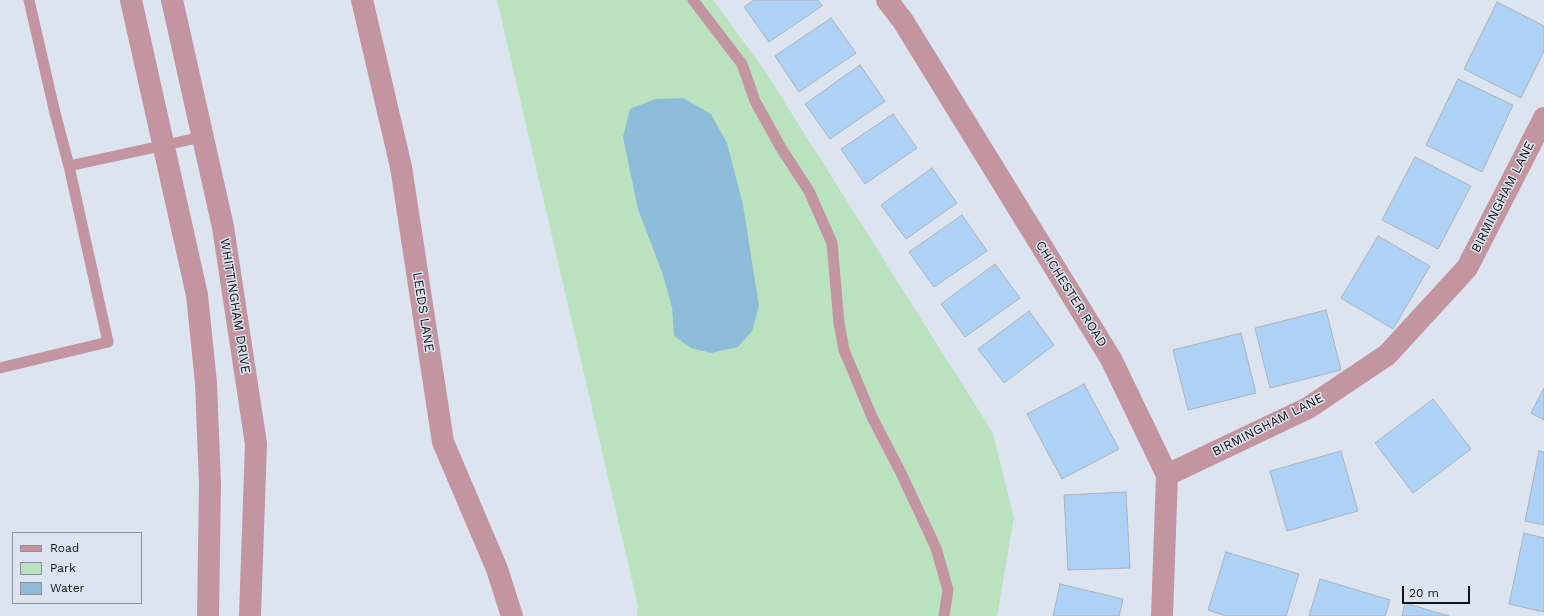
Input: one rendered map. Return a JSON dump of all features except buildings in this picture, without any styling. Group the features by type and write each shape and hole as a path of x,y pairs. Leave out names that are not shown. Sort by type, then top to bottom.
{"street":[{"path":"131,0 165,145 197,295 206,383 210,485 208,616"},
{"name":"WHITTINGHAM DRIVE","path":"172,0 223,228 256,444 250,616"},
{"name":"LEEDS LANE","path":"362,0 401,167 443,442 497,569 512,616"},
{"name":"CHICHESTER ROAD","path":"887,0 903,21 1111,359 1167,475 1162,616"},
{"name":"BIRMINGHAM LANE","path":"1167,475 1308,408 1387,355 1467,268 1544,118"}],"lane":[{"path":"0,368 108,342 69,166 54,109 29,0"},
{"path":"693,0 742,64 755,101 781,148 809,191 832,243 834,274 844,350 869,410 905,480 936,548 948,590 944,616"},
{"path":"69,166 202,137"}],"green space":[{"path":"497,0 713,0 765,71 993,433 1014,518 997,616 637,616 638,606"}],"water":[{"path":"683,98 711,114 727,143 743,205 759,306 752,331 738,347 711,353 691,348 674,336 672,307 663,275 638,209 623,137 630,109 655,99"}]}
